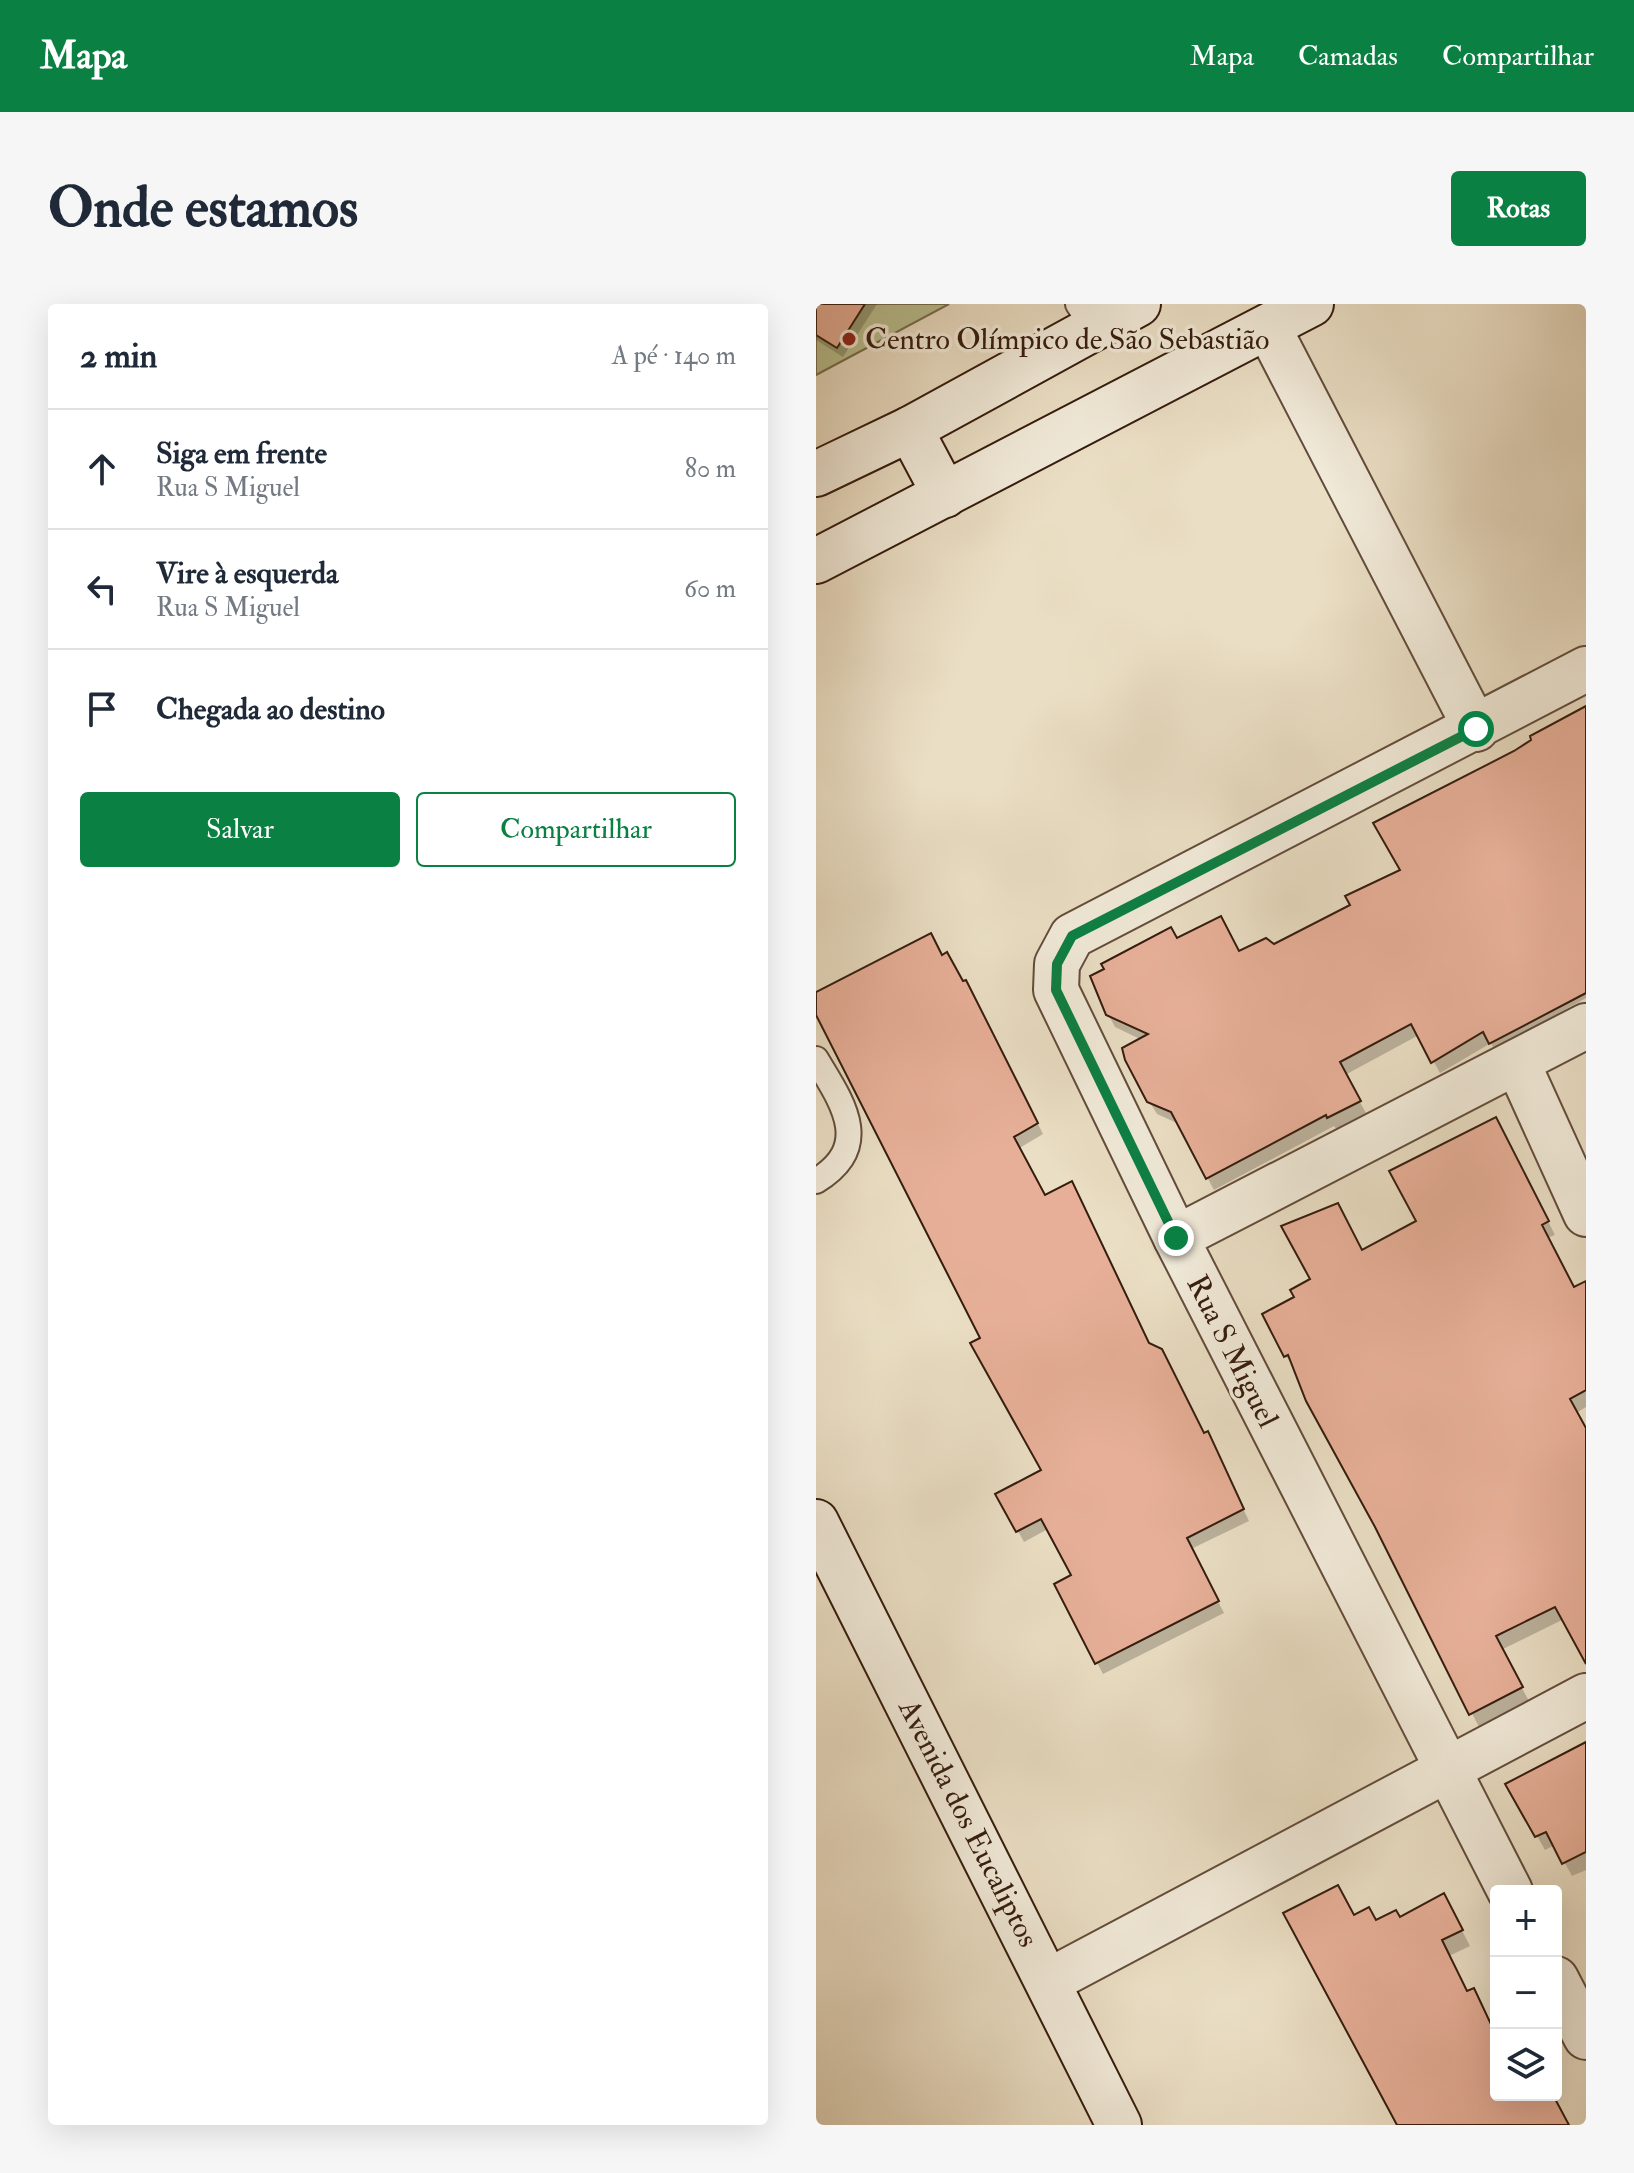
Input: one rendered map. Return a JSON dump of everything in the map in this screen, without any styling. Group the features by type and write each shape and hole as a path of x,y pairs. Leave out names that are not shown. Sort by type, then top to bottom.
{"street":[{"path":"816,474 910,429 1086,316 1138,304"},
{"path":"816,561 1311,304"},
{"path":"1268,327 1476,729"},
{"path":"910,429 945,495"},
{"name":"Rua S Miguel","path":"1507,1885 1176,1238 1056,990 1057,964 1072,936 1476,729 1586,669"},
{"path":"1176,1238 1586,1026"},
{"path":"1517,1062 1586,1214"},
{"name":"Avenida dos Eucaliptos","path":"816,1522 1119,2125"},
{"path":"1049,1981 1586,1696"},
{"path":"1562,1991 1586,2037"}],"lane":[{"path":"816,1059 846,1109 848,1146 834,1170 816,1181"}],"green space":[{"name":"Centro Olímpico de São Sebastião","path":"816,304 949,304 816,375"}],"building":[{"path":"816,304 865,304 837,348 816,335"},
{"path":"1586,706 1586,993 1489,1044 1483,1032 1431,1063 1411,1024 1340,1062 1361,1101 1327,1118 1326,1115 1206,1179 1171,1112 1147,1102 1125,1060 1122,1048 1148,1034 1106,1015 1090,976 1104,969 1101,964 1171,927 1177,938 1221,916 1239,951 1266,938 1274,944 1350,905 1345,896 1400,870 1373,823 1514,751 1531,740 1530,736"},
{"path":"931,933 942,955 947,952 963,981 966,980 1038,1123 1014,1137 1045,1195 1072,1181 1149,1343 1162,1349 1204,1433 1208,1431 1244,1509 1187,1538 1219,1601 1095,1664 1054,1584 1071,1575 1041,1519 1016,1532 995,1494 1041,1470 970,1343 980,1338 816,1015 816,992"},
{"path":"1496,1117 1549,1221 1542,1225 1574,1287 1586,1281 1586,1390 1570,1399 1586,1428 1586,1664 1555,1607 1496,1636 1523,1687 1469,1715 1375,1527 1306,1401 1288,1355 1284,1357 1262,1314 1294,1297 1290,1290 1310,1279 1281,1226 1338,1203 1362,1250 1416,1221 1389,1171"},
{"path":"1586,1742 1586,1852 1562,1864 1546,1832 1535,1837 1505,1784"},
{"path":"1338,1885 1354,1915 1369,1907 1376,1920 1396,1910 1400,1917 1444,1893 1463,1930 1442,1940 1467,1991 1474,1988 1490,2022 1490,2101 1556,2101 1569,2125 1397,2125 1283,1913"}],"place":[{"name":"Centro Olímpico de São Sebastião","path":"849,339"}],"route":[{"path":"1176,1238 1056,990 1057,964 1072,936 1476,729"}]}
